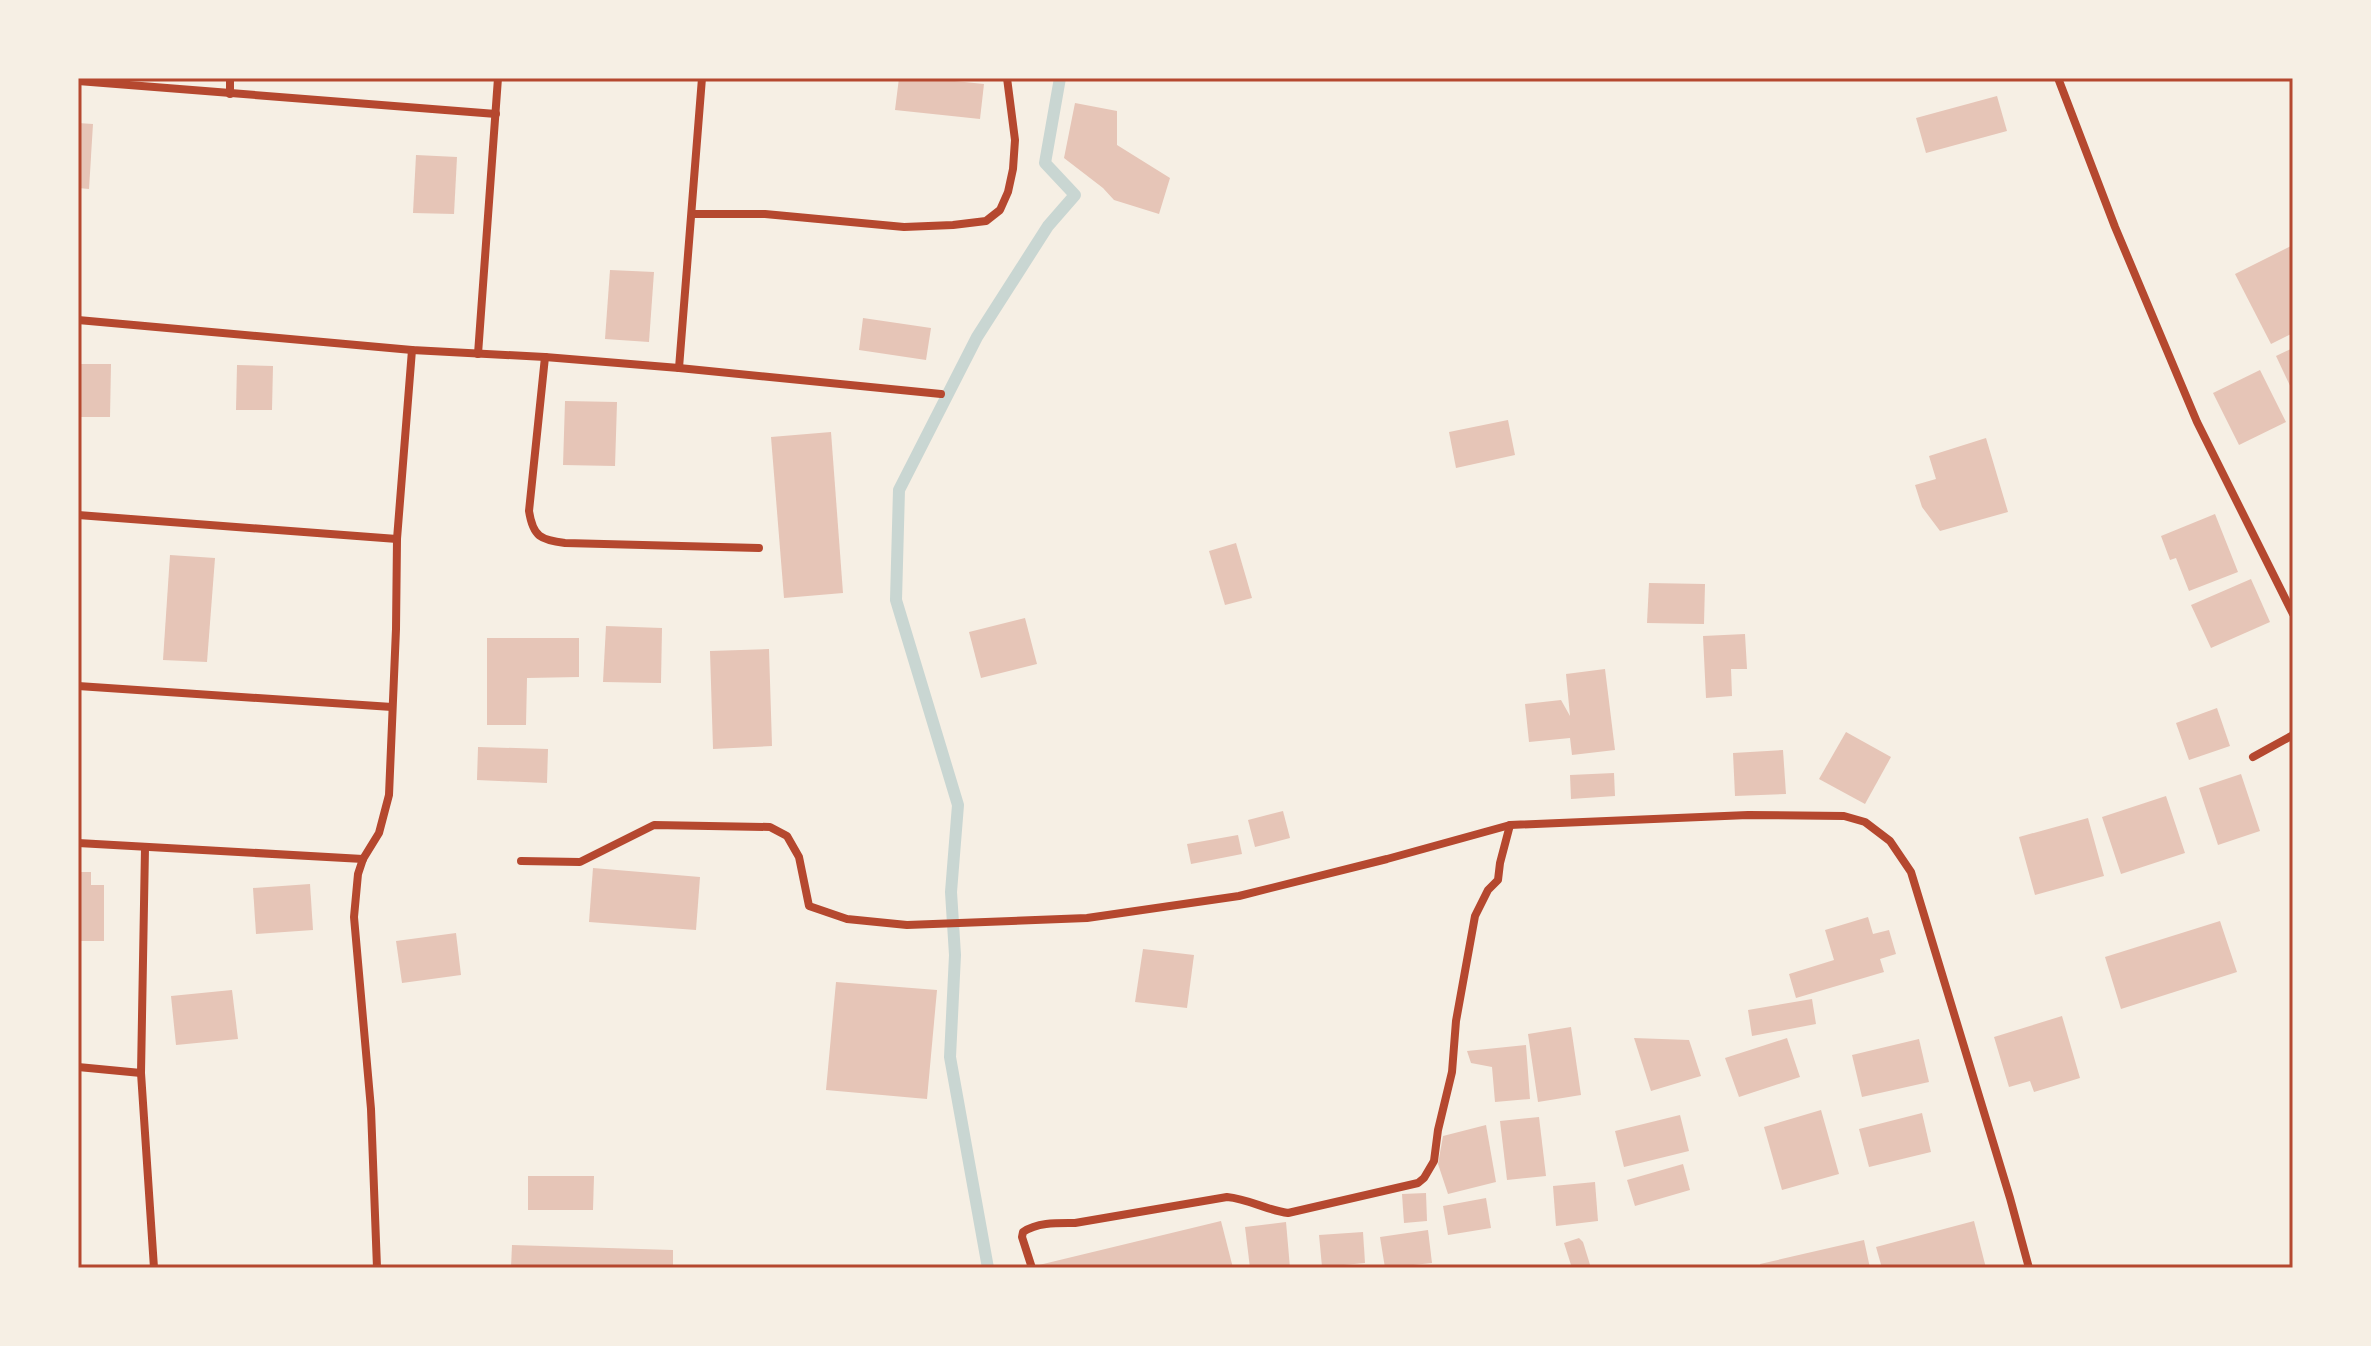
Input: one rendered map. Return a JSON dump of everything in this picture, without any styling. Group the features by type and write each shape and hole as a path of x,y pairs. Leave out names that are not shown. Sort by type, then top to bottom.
{"street":[{"path":"230,78 230,94"},
{"path":"478,354 498,78"},
{"path":"679,368 702,78"},
{"path":"692,214 765,214 904,227 986,221 1000,210 1013,169 1015,140 1007,78"},
{"path":"2058,78 2115,227 2197,422 2293,614"},
{"path":"78,81 496,114"},
{"path":"78,320 412,350 679,368 941,394"},
{"path":"377,1268 371,1109 354,917 355,887 363,859 379,833 389,795 397,539 412,350"},
{"path":"545,357 529,511 536,534 565,543 759,548"},
{"path":"78,515 397,539"},
{"path":"78,686 392,707"},
{"path":"2253,757 2293,735"},
{"path":"521,861 580,862 654,825 770,827 787,836 799,857 809,906 847,919 922,924 1087,918 1239,896 1510,825 1748,815 1844,816 1865,822 1890,841 1911,872 2029,1268"},
{"path":"1032,1268 1022,1237 1023,1232 1033,1227 1075,1223 1227,1197 1244,1198 1272,1211 1288,1213 1418,1183 1424,1178 1434,1161 1452,1072 1456,1021 1475,916 1488,890 1498,880 1510,825"},
{"path":"78,843 363,859"},
{"path":"145,848 141,1073 154,1268"},
{"path":"78,1067 141,1073"}],"building":[{"path":"899,78 984,84 980,119 895,110"},
{"path":"1997,96 2007,131 1926,153 1916,118"},
{"path":"1075,103 1117,111 1117,145 1170,178 1159,214 1114,200 1064,158"},
{"path":"78,123 93,124 89,189 78,188"},
{"path":"416,155 457,157 454,214 413,213"},
{"path":"2293,245 2293,333 2271,344 2235,274"},
{"path":"610,270 654,272 649,342 605,339"},
{"path":"863,318 931,328 926,360 859,350"},
{"path":"2293,348 2293,392 2276,356"},
{"path":"78,364 111,364 110,417 78,417"},
{"path":"237,365 273,366 272,410 236,410"},
{"path":"2260,370 2286,422 2239,445 2213,393"},
{"path":"565,401 617,402 615,466 563,465"},
{"path":"1508,420 1515,455 1456,468 1449,432"},
{"path":"831,432 843,593 784,598 771,437"},
{"path":"1986,438 2008,512 1940,531 1922,507 1915,485 1936,479 1929,456"},
{"path":"2215,514 2238,572 2189,591 2176,558 2170,560 2161,536"},
{"path":"1236,543 1252,598 1225,605 1209,551"},
{"path":"170,555 215,558 207,662 163,660"},
{"path":"2251,579 2270,622 2211,648 2191,605"},
{"path":"1649,583 1705,584 1704,624 1647,623"},
{"path":"1025,618 1037,664 981,678 969,632"},
{"path":"606,626 662,628 661,683 603,682"},
{"path":"1745,634 1747,669 1731,669 1732,696 1706,698 1703,636"},
{"path":"487,638 579,638 579,677 527,678 526,725 487,725"},
{"path":"769,649 772,746 713,749 710,651"},
{"path":"1605,669 1615,750 1572,755 1570,738 1529,742 1525,704 1561,700 1570,716 1566,674"},
{"path":"2217,708 2230,746 2189,760 2176,723"},
{"path":"1846,732 1891,757 1865,804 1819,779"},
{"path":"478,747 548,749 547,783 477,780"},
{"path":"1783,750 1786,794 1735,796 1733,753"},
{"path":"1614,773 1615,796 1571,799 1570,775"},
{"path":"2241,774 2260,831 2218,845 2199,788"},
{"path":"2166,796 2185,853 2121,874 2102,817"},
{"path":"1283,811 1290,838 1255,847 1248,820"},
{"path":"2088,818 2104,876 2035,895 2019,837"},
{"path":"1238,835 1242,854 1191,864 1187,844"},
{"path":"593,868 700,877 696,930 589,922"},
{"path":"78,872 91,872 91,885 104,885 104,941 78,941"},
{"path":"310,884 313,930 256,934 253,888"},
{"path":"1868,917 1873,934 1889,930 1896,954 1880,959 1884,972 1796,998 1789,974 1834,960 1825,930"},
{"path":"2220,921 2237,972 2121,1009 2105,957"},
{"path":"456,933 461,975 402,983 396,941"},
{"path":"1143,949 1194,955 1187,1008 1135,1002"},
{"path":"836,982 937,990 927,1099 826,1090"},
{"path":"232,990 238,1039 176,1045 171,996"},
{"path":"1812,999 1816,1024 1752,1036 1748,1010"},
{"path":"2062,1016 2080,1078 2034,1092 2030,1081 2009,1087 1994,1037"},
{"path":"1571,1027 1581,1095 1538,1102 1528,1034"},
{"path":"1634,1038 1689,1040 1701,1076 1651,1091"},
{"path":"1787,1038 1800,1077 1739,1097 1725,1058"},
{"path":"1919,1039 1929,1082 1862,1097 1852,1055"},
{"path":"1526,1045 1530,1099 1495,1102 1492,1067 1471,1063 1467,1051"},
{"path":"1821,1110 1839,1174 1782,1190 1764,1127"},
{"path":"1922,1113 1931,1152 1869,1167 1859,1129"},
{"path":"1680,1115 1689,1151 1624,1167 1615,1131"},
{"path":"1539,1117 1546,1176 1507,1180 1500,1121"},
{"path":"1486,1125 1496,1182 1448,1194 1438,1164 1443,1136"},
{"path":"1683,1164 1690,1190 1635,1206 1627,1180"},
{"path":"528,1176 594,1176 593,1210 528,1210"},
{"path":"1595,1182 1598,1221 1556,1226 1553,1186"},
{"path":"1426,1193 1427,1221 1404,1223 1402,1194"},
{"path":"1486,1198 1491,1228 1448,1235 1443,1206"},
{"path":"1221,1221 1233,1268 1040,1268 1039,1265"},
{"path":"1974,1221 1986,1268 1882,1268 1876,1247"},
{"path":"1286,1222 1290,1268 1250,1268 1245,1227"},
{"path":"1428,1230 1432,1263 1385,1268 1380,1237"},
{"path":"1363,1232 1365,1263 1322,1267 1319,1235"},
{"path":"1579,1238 1591,1268 1572,1268 1564,1243"},
{"path":"1864,1240 1870,1268 1761,1268 1760,1264"},
{"path":"512,1245 673,1250 673,1268 511,1268"}],"waterway":[{"path":"988,1268 950,1057 955,955 951,892 958,805 896,600 899,490 977,337 1048,226 1075,195 1045,163 1060,78"}]}
